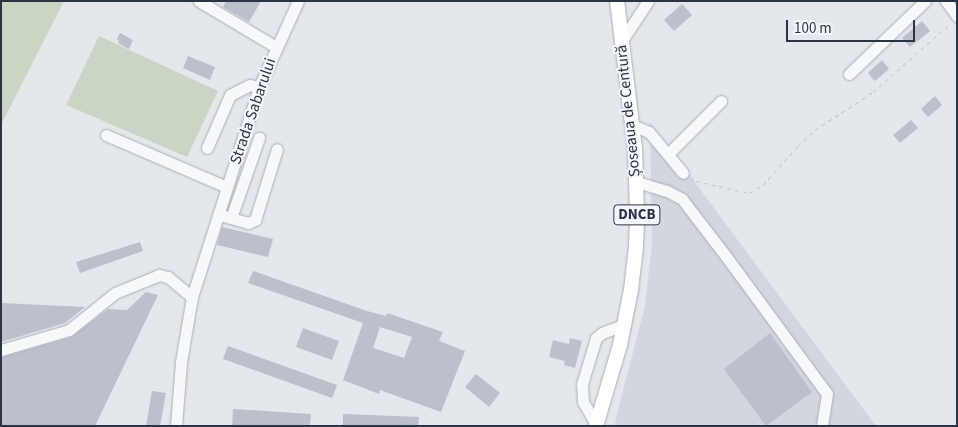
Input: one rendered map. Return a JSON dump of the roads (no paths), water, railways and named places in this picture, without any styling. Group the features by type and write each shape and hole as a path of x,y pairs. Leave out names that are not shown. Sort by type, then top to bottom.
{"main road":[{"name":"Șoseaua de Centură","path":"596,425 608,389 625,324 636,246 637,182 633,125 617,1"}],"street":[{"path":"199,1 276,47"},
{"name":"Strada Sabarului","path":"176,426 182,362 192,297 259,87 298,1"},
{"path":"621,42 648,1"},
{"path":"849,74 925,1"},
{"path":"946,1 957,17"},
{"path":"207,148 230,95 250,85 259,87"},
{"path":"668,154 721,101"},
{"path":"633,125 649,132 683,173"},
{"path":"106,135 227,187"},
{"path":"231,218 259,138"},
{"path":"216,219 231,218 248,223 255,220 277,149"},
{"path":"637,182 667,190 682,198 720,248 827,394 822,426"},
{"path":"1,350 69,330 115,293 159,275 168,277 192,297"},
{"path":"596,425 581,394 590,352 596,338 602,332 625,324"}]}
